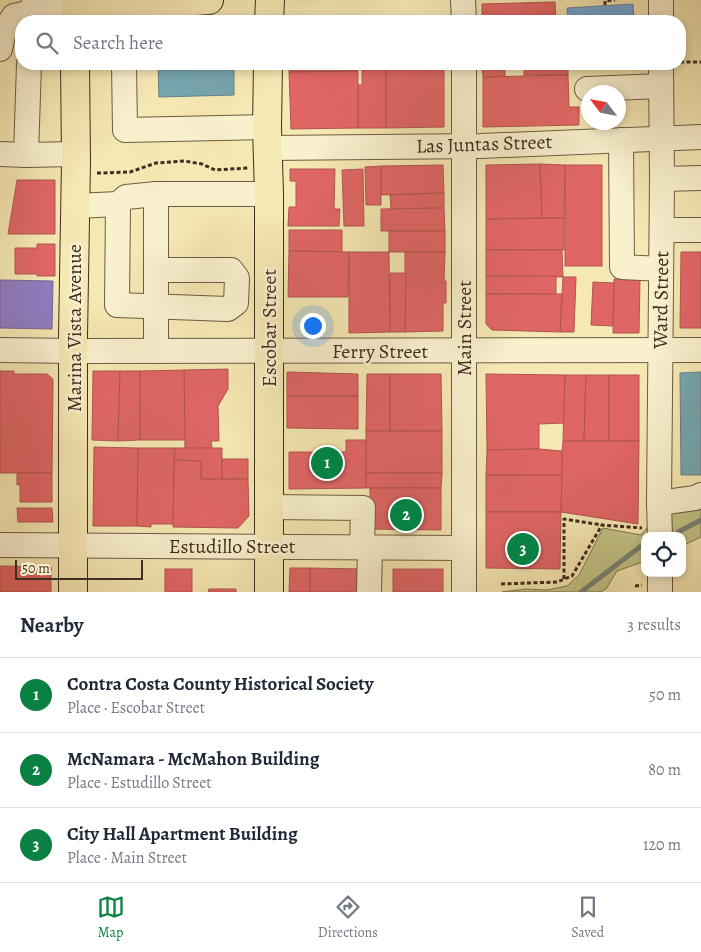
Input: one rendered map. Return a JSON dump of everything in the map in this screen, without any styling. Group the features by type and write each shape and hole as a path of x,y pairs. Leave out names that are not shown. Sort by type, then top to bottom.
{"main road":[{"path":"75,10 124,13 199,0"},
{"path":"269,15 270,0"},
{"name":"Marina Vista Avenue","path":"73,592 75,70"},
{"name":"Escobar Street","path":"268,70 262,148 269,194 269,592"}],"street":[{"path":"463,0 464,15"},
{"path":"661,0 661,15"},
{"path":"18,15 52,8 75,10"},
{"path":"0,49 4,30 15,16"},
{"path":"26,155 30,70"},
{"name":"Las Juntas Street","path":"124,70 125,130 262,148 464,146 701,137"},
{"name":"Main Street","path":"464,70 464,592"},
{"path":"608,85 661,75"},
{"name":"Ward Street","path":"655,521 662,230 661,75"},
{"path":"621,140 622,267 661,269"},
{"path":"0,154 76,154"},
{"path":"662,179 701,178"},
{"path":"75,206 118,204 126,197 151,184 269,194"},
{"path":"151,184 156,270 156,351"},
{"path":"118,204 117,305 228,309 236,303 237,278 231,270 156,270"},
{"path":"662,230 701,230"},
{"name":"Ferry Street","path":"0,350 73,352 701,350"},
{"path":"655,521 701,495"},
{"path":"269,508 362,508 369,592"},
{"name":"Estudillo Street","path":"0,545 464,548"},
{"path":"660,577 660,592"}],"path":[{"path":"605,2 615,0"},
{"path":"686,62 701,62"},
{"path":"95,172 130,172 156,164 184,161 202,164 215,170 262,148"},
{"path":"145,167 151,184"},
{"path":"564,579 564,519 602,525 655,521"},
{"path":"501,584 557,582 572,576 602,525"}],"green space":[{"path":"701,496 701,537 686,544 686,532 644,532 659,514"},
{"path":"603,528 641,535 641,562 617,571 606,589 600,592 502,592 525,589 547,590 567,586 579,575"}],"building: Shops":[{"path":"555,2 556,15 482,15 482,4"},
{"path":"289,70 358,70 358,71 289,72"},
{"path":"362,70 386,70 386,128 358,128 358,85 362,85"},
{"path":"386,70 444,70 444,127 386,128"},
{"path":"482,70 505,70 505,76 483,77"},
{"path":"524,70 568,70 568,75 524,75"},
{"path":"358,71 358,128 291,129 289,72"},
{"path":"568,75 569,107 579,107 579,125 483,127 483,77"},
{"path":"540,164 542,218 486,219 486,165"},
{"path":"540,164 565,165 564,218 542,218"},
{"path":"443,165 444,193 381,195 381,166"},
{"path":"565,165 602,165 602,266 565,266"},
{"path":"381,166 381,205 366,205 365,167"},
{"path":"290,169 335,169 334,209 340,209 339,226 288,226 289,207 296,207 296,181 290,181"},
{"path":"363,169 364,226 344,226 342,170"},
{"path":"17,180 55,180 55,234 8,234"},
{"path":"444,193 444,208 391,209 390,195"},
{"path":"444,208 445,231 381,231 381,209"},
{"path":"564,218 564,250 486,250 486,219"},
{"path":"289,230 342,230 342,252 289,251"},
{"path":"389,231 445,231 445,252 389,252"},
{"path":"37,244 55,244 55,276 15,274 15,248 37,248"},
{"path":"486,250 562,250 563,277 486,276"},
{"path":"289,251 349,252 348,297 288,297"},
{"path":"349,252 389,252 390,332 349,333"},
{"path":"405,252 445,252 444,281 446,281 446,303 443,303 443,331 405,332"},
{"path":"681,252 701,252 701,328 680,328"},
{"path":"390,273 406,273 405,332 390,332"},
{"path":"486,276 556,276 556,294 486,294"},
{"path":"563,277 576,277 574,332 560,332"},
{"path":"614,279 640,280 639,333 613,333"},
{"path":"593,282 614,283 613,326 591,325"},
{"path":"486,294 562,294 560,332 492,330 486,324"},
{"path":"228,369 228,389 218,406 219,441 211,441 212,448 185,449 184,370"},
{"path":"184,370 185,440 140,440 140,371"},
{"path":"0,371 14,371 14,374 47,374 53,379 52,473 0,473"},
{"path":"93,371 120,371 118,441 92,440"},
{"path":"120,371 140,371 140,440 118,441"},
{"path":"287,372 358,374 358,396 287,396"},
{"path":"367,374 390,374 390,431 366,431"},
{"path":"390,374 441,374 442,431 390,431"},
{"path":"486,374 565,375 564,423 539,424 539,449 487,450"},
{"path":"565,375 586,375 584,441 563,441"},
{"path":"586,375 609,375 609,441 584,441"},
{"path":"609,375 639,375 639,441 609,441"},
{"path":"287,396 358,396 358,429 287,428"},
{"path":"366,431 442,431 442,473 366,473"},
{"path":"346,440 366,440 366,488 289,489 289,452 346,452"},
{"path":"563,441 639,441 638,524 561,512"},
{"path":"94,447 138,448 137,526 93,526"},
{"path":"138,448 175,448 173,524 151,524 151,527 137,526"},
{"path":"175,448 222,448 222,479 201,479 201,461 174,460"},
{"path":"539,449 562,451 562,475 486,475 487,450"},
{"path":"222,459 248,459 248,479 222,479"},
{"path":"174,460 201,461 201,479 248,479 249,516 238,528 173,527"},
{"path":"17,473 52,473 52,502 20,502 20,485 17,485"},
{"path":"366,473 442,473 441,488 366,488"},
{"path":"486,475 562,475 561,512 486,512"},
{"path":"370,488 441,488 441,530 370,529"},
{"path":"17,508 52,508 53,522 18,522"},
{"path":"486,512 561,512 560,569 486,568"},
{"path":"0,566 51,567 51,592 0,592"},
{"path":"290,568 310,568 310,592 289,592"},
{"path":"310,568 361,569 360,592 310,592"},
{"path":"165,569 192,569 192,592 165,592"},
{"path":"393,569 443,569 443,592 393,592"},
{"path":"209,589 236,589 236,592 208,592"}],"building: Offices":[{"path":"0,280 53,281 52,329 0,328"}],"building: Schools":[{"path":"633,4 634,15 568,15 567,8"}],"building: Public":[{"path":"158,70 234,70 234,95 159,97"},
{"path":"701,372 701,475 681,475 680,373"}],"waterway":[{"path":"678,532 701,520"},
{"path":"581,592 641,546"}],"place":[{"name":"Contra Costa County Historical Society","path":"327,463"},
{"name":"McNamara - McMahon Building","path":"406,515"},
{"name":"City Hall Apartment Building","path":"523,549"}]}
